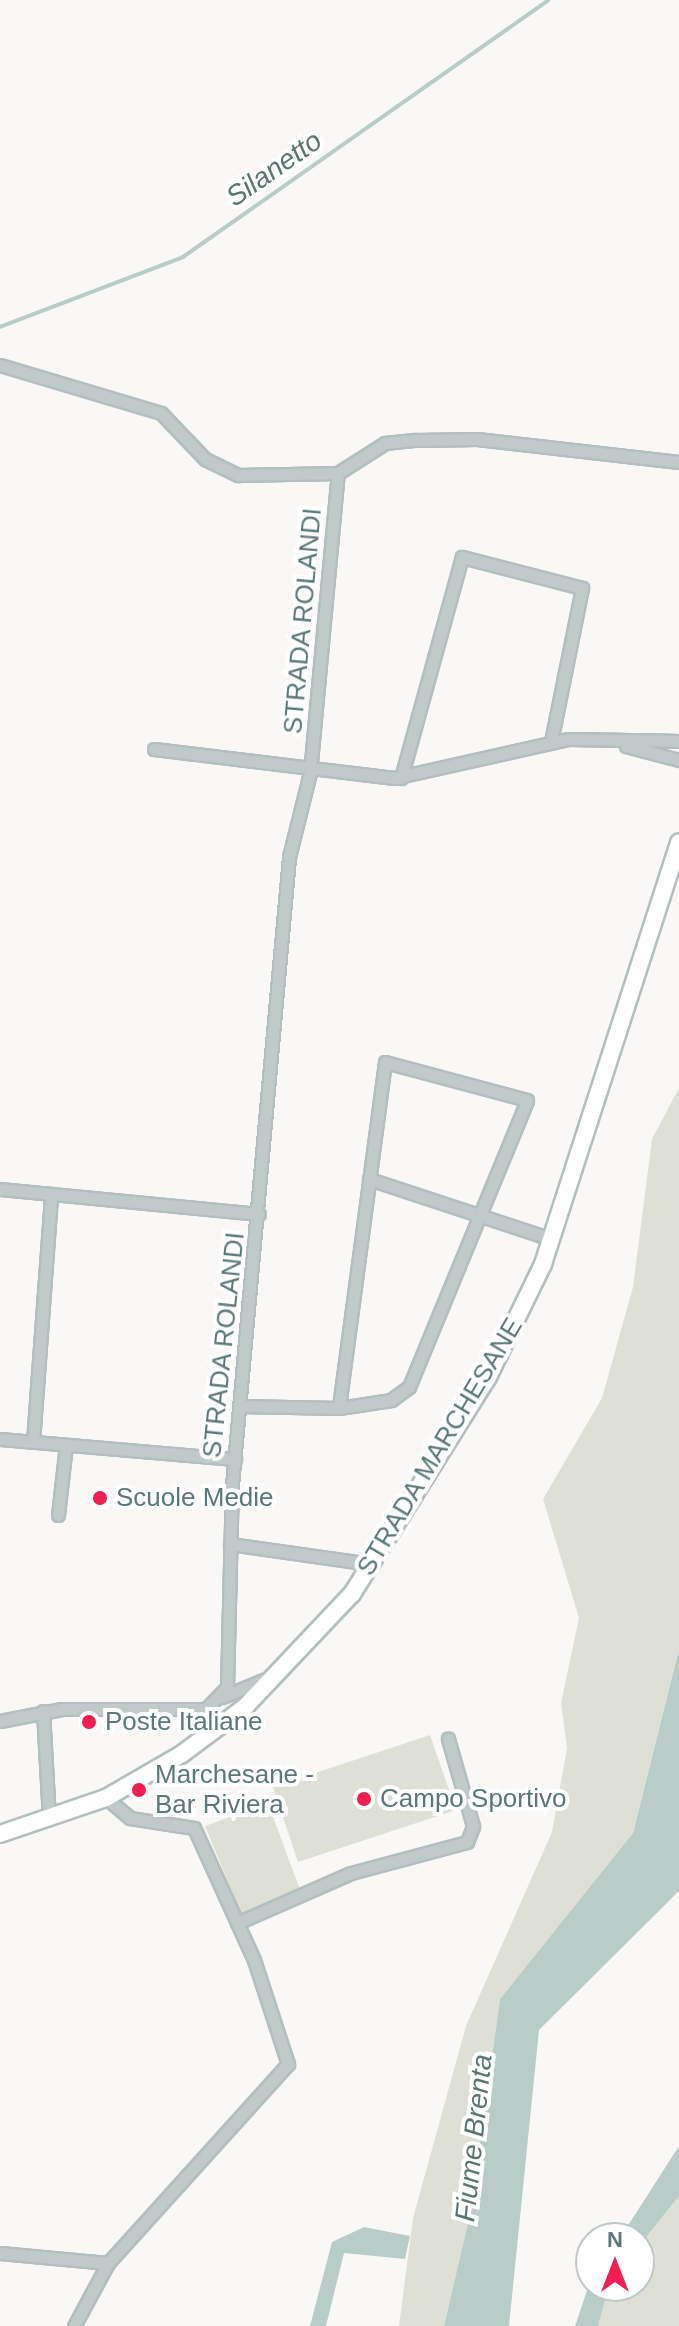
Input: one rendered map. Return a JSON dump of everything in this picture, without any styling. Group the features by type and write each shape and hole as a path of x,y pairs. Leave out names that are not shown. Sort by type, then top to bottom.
{"main road":[{"name":"STRADA MARCHESANE","path":"0,1834 106,1798 182,1754 283,1671 371,1564 488,1377 551,1239 679,842"}],"street":[{"path":"0,365 161,413 205,459 238,475 338,473 385,443 416,440 492,440 679,462"},
{"name":"STRADA ROLANDI","path":"222,1697 235,1459 289,857 310,773 338,473"},
{"path":"401,778 462,557 582,588 551,742"},
{"path":"603,739 679,760"},
{"path":"310,773 401,778 551,742 675,740"},
{"name":"STRADA ROLANDI","path":"154,749 310,773"},
{"path":"240,1406 339,1408 391,1400 409,1387 527,1100 385,1062 339,1408"},
{"path":"369,1179 551,1239"},
{"path":"0,1189 259,1214"},
{"path":"33,1442 51,1194"},
{"path":"0,1439 235,1459"},
{"path":"58,1515 66,1445"},
{"path":"230,1544 371,1564"},
{"path":"0,1721 43,1711 206,1709 222,1697 283,1671"},
{"path":"43,1711 49,1817"},
{"path":"237,1923 351,1873 467,1842 473,1826 448,1739"},
{"path":"74,2326 108,2263 288,2064 237,1923 194,1828 130,1818 106,1798"},
{"path":"0,2253 108,2263"}],"shaded area":[{"path":"679,1088 679,1649 633,1833 500,1999 471,2210 444,2326 399,2326 413,2218 466,2026 552,1832 567,1748 561,1703 579,1618 543,1499 602,1398 633,1287 652,1139"},
{"path":"679,1649 679,1891 539,2030 509,2326 444,2326 471,2210 500,1999 633,1833"},
{"name":"Campo Sportivo","path":"430,1735 456,1810 298,1862 273,1787"},
{"path":"268,1803 300,1890 241,1914 205,1826"},
{"path":"679,2146 679,2196 655,2226 655,2222 630,2222"},
{"path":"679,2196 679,2326 598,2326 605,2302 655,2302 655,2226"},
{"path":"364,2227 410,2236 405,2259 344,2253 326,2326 310,2326 332,2242"},
{"path":"583,2302 605,2302 598,2326 575,2326"}],"waterway":[{"name":"Silanetto","path":"0,327 183,257 548,0"}],"place":[{"name":"Scuole Medie","path":"100,1498"},
{"name":"Poste Italiane","path":"89,1722"},
{"name":"Marchesane - Bar Riviera","path":"139,1790"},
{"name":"Campo Sportivo","path":"364,1799"}],"water label":[{"name":"Fiume Brenta","path":"474,2138"}]}
